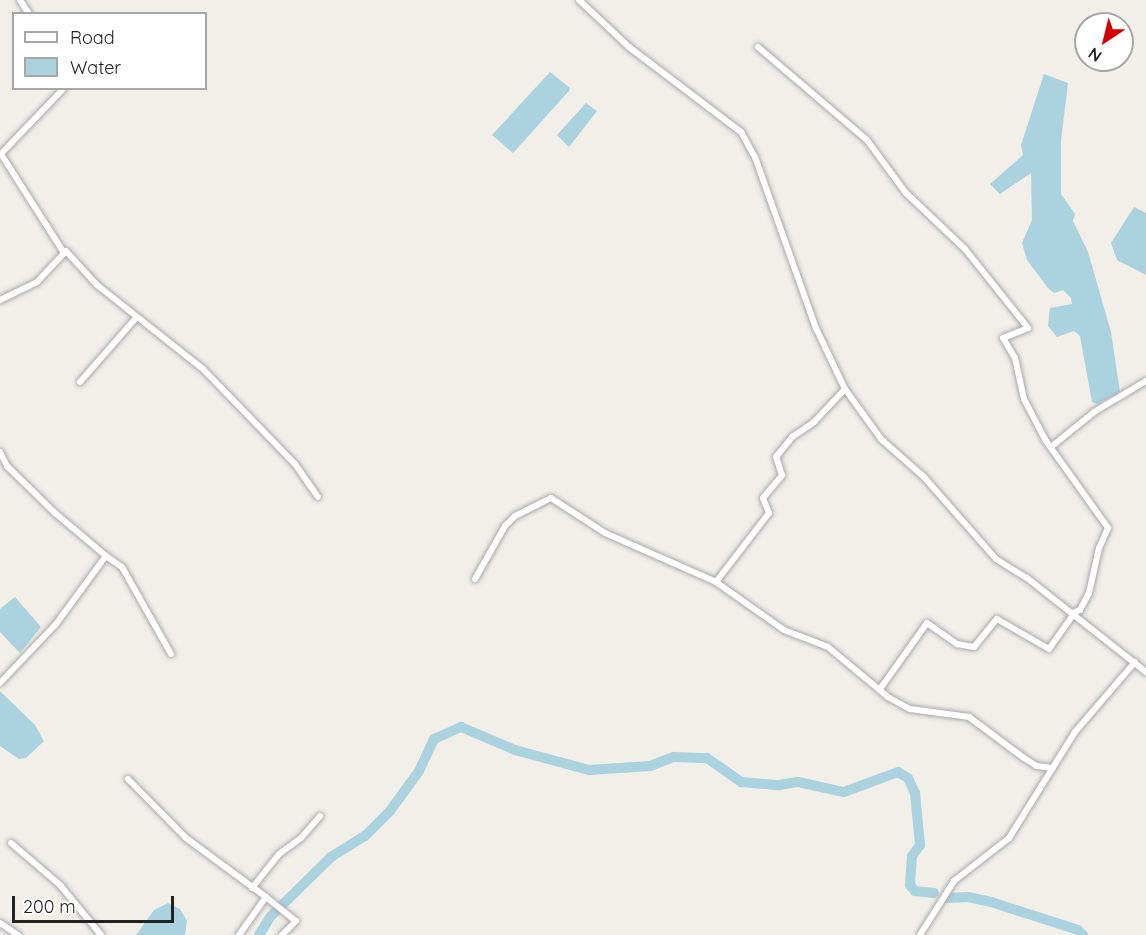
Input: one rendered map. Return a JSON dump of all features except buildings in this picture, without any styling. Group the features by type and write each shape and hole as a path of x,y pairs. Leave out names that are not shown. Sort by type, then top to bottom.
{"street":[{"path":"579,0 629,47 741,132 755,157 816,328 845,389 881,439 924,477 987,550 1146,672"},
{"path":"758,47 855,128 906,193 965,249 1001,290 1028,328 1003,338 1014,358 1031,414 1051,447 1108,528 1099,548 1089,593 1080,610 1073,614 1049,649 997,619 974,647 957,644 927,623 880,689"},
{"path":"62,90 1,154 40,220 97,285 203,369 295,464 318,497"},
{"path":"0,300 42,278 66,251"},
{"path":"80,382 137,317"},
{"path":"1051,447 1094,412 1146,381"},
{"path":"716,582 769,513 763,498 782,475 776,458 792,437 814,422 845,389"},
{"path":"0,452 7,466 55,513 122,567 171,654"},
{"path":"475,579 505,526 515,516 550,498 605,533 716,582 784,630 843,656 880,689 910,709 980,721 1024,758 1037,766 1053,768"},
{"path":"0,682 56,624 106,556"},
{"path":"920,935 954,881 1008,838 1075,732 1135,662"},
{"path":"128,779 186,838 296,921 282,935"},
{"path":"252,888 279,854 301,838 320,816"},
{"path":"11,843 60,885 101,935"},
{"path":"239,935 266,897"},
{"path":"0,923 18,935"}],"water":[{"path":"550,72 570,88 569,91 513,153 492,135"},
{"path":"1044,74 1068,83 1061,141 1061,194 1075,214 1073,221 1088,252 1111,332 1120,392 1097,404 1092,402 1080,336 1074,331 1057,337 1048,326 1050,308 1072,304 1071,298 1063,290 1054,293 1048,288 1027,260 1022,243 1032,220 1031,173 1000,194 990,184 1023,155 1021,145"},
{"path":"586,103 597,111 569,147 557,135"},
{"path":"1134,207 1146,213 1146,275 1117,260 1111,243"},
{"path":"15,597 41,627 20,653 0,632 0,609"},
{"path":"0,691 35,725 44,741 26,758 19,759 0,746"},
{"path":"168,903 180,909 187,921 185,935 136,935 154,910"}],"waterway":[{"path":"259,935 271,916 331,857 365,836 390,811 419,771 434,739 461,727 515,750 589,770 650,766 674,757 707,758 741,782 779,785 798,782 844,792 898,772 908,778 915,793 920,845 912,856 910,885 915,891 934,893"},
{"path":"947,898 968,897 991,902 1078,930 1083,935"}]}
